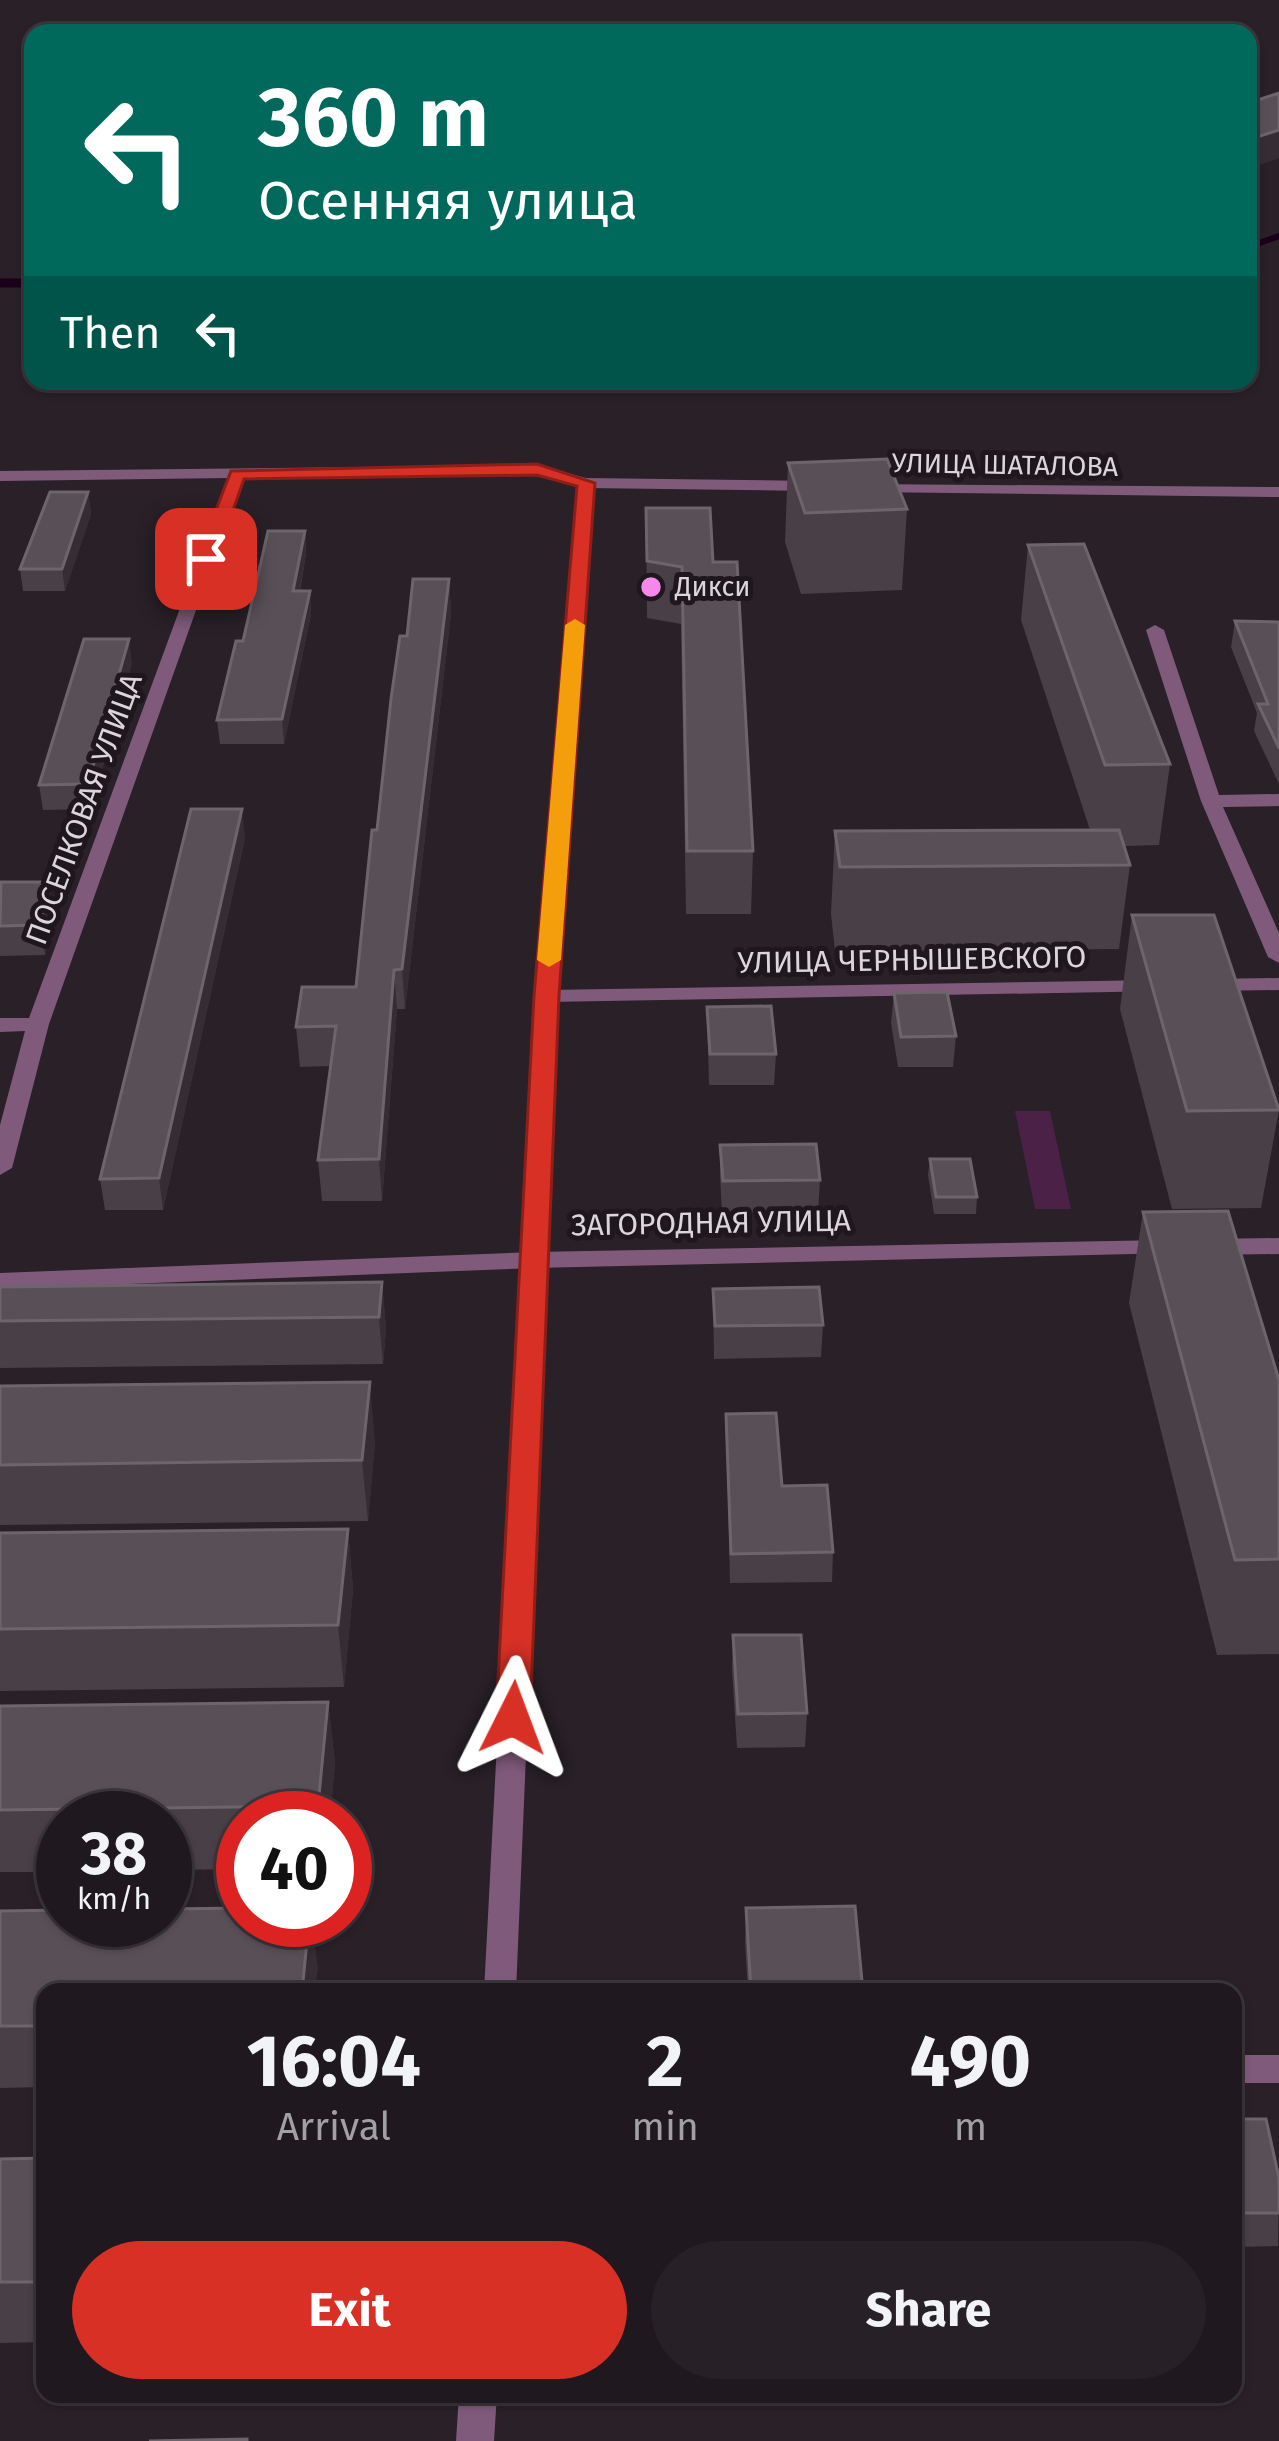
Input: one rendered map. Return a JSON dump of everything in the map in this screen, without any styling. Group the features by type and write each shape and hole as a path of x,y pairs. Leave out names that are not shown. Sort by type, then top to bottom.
{"street":[{"path":"0,476 537,470 586,483 831,487"},
{"name":"ПОСЕЛКОВАЯ УЛИЦА","path":"0,1168 38,1024 237,474"},
{"path":"500,1983 547,996 586,483"},
{"name":"УЛИЦА ШАТАЛОВА","path":"855,487 1279,492"},
{"path":"1155,630 1211,801 1279,957"},
{"path":"1211,801 1279,800"},
{"name":"УЛИЦА ЧЕРНЫШЕВСКОГО","path":"547,996 1279,984"},
{"path":"0,1025 38,1024"},
{"name":"ЗАГОРОДНАЯ УЛИЦА","path":"0,1281 534,1260 1279,1246"},
{"path":"1242,2069 1279,2069"},
{"path":"475,2441 477,2403"}],"shaded area":[{"path":"1015,1111 1050,1111 1071,1209 1035,1209"}],"building":[{"path":"1279,93 1279,130 1257,137 1257,100"},
{"path":"887,459 907,509 805,513 788,463"},
{"path":"50,492 88,492 62,569 20,569"},
{"path":"646,508 710,508 713,562 737,562 753,851 687,851 682,567 647,561"},
{"path":"268,531 305,531 293,591 310,591 282,719 217,720 236,641 243,641"},
{"path":"1084,544 1170,764 1105,765 1028,545"},
{"path":"413,579 449,579 402,969 394,970 379,1159 318,1160 336,1026 296,1027 302,987 356,987 372,830 377,830 400,636 407,636"},
{"path":"1235,621 1279,622 1279,748 1258,704 1268,704"},
{"path":"84,639 129,639 88,784 39,785"},
{"path":"191,809 242,809 159,1178 100,1179"},
{"path":"1119,830 1130,865 840,867 835,831"},
{"path":"1,882 49,882 40,925 0,926"},
{"path":"1132,915 1214,915 1279,1110 1187,1111"},
{"path":"947,992 956,1036 901,1037 894,993"},
{"path":"771,1006 776,1054 710,1054 707,1007"},
{"path":"816,1144 820,1180 723,1181 720,1145"},
{"path":"930,1159 970,1159 977,1197 936,1197"},
{"path":"1228,1211 1279,1380 1279,1559 1235,1560 1143,1212"},
{"path":"382,1282 379,1317 0,1321 0,1287"},
{"path":"819,1287 823,1325 715,1326 713,1289"},
{"path":"370,1382 362,1460 0,1465 0,1386"},
{"path":"776,1413 782,1486 827,1485 833,1552 731,1554 726,1414"},
{"path":"348,1529 338,1625 0,1629 0,1533"},
{"path":"733,1635 801,1635 807,1713 738,1714"},
{"path":"328,1702 319,1791 216,1791 216,1807 192,1808 192,1791 36,1791 36,1810 0,1810 0,1706"},
{"path":"855,1906 862,1983 750,1983 746,1908"},
{"path":"216,1908 216,1947 306,1947 303,1983 36,1983 36,2026 0,2026 0,1911 36,1910 36,1947 192,1947 192,1909"},
{"path":"1242,2119 1266,2119 1279,2178 1279,2213 1242,2213"},
{"path":"36,2158 36,2282 0,2282 0,2159"},
{"path":"247,2439 247,2441 149,2441"}],"waterway":[{"path":"1257,244 1279,236"},
{"path":"0,283 24,283"}],"slow traffic":[{"path":"549,960 575,625"}],"place":[{"name":"Дикси","path":"651,587"}],"route":[{"path":"206,559 237,474 537,470 586,483 547,996 513,1718"}]}
